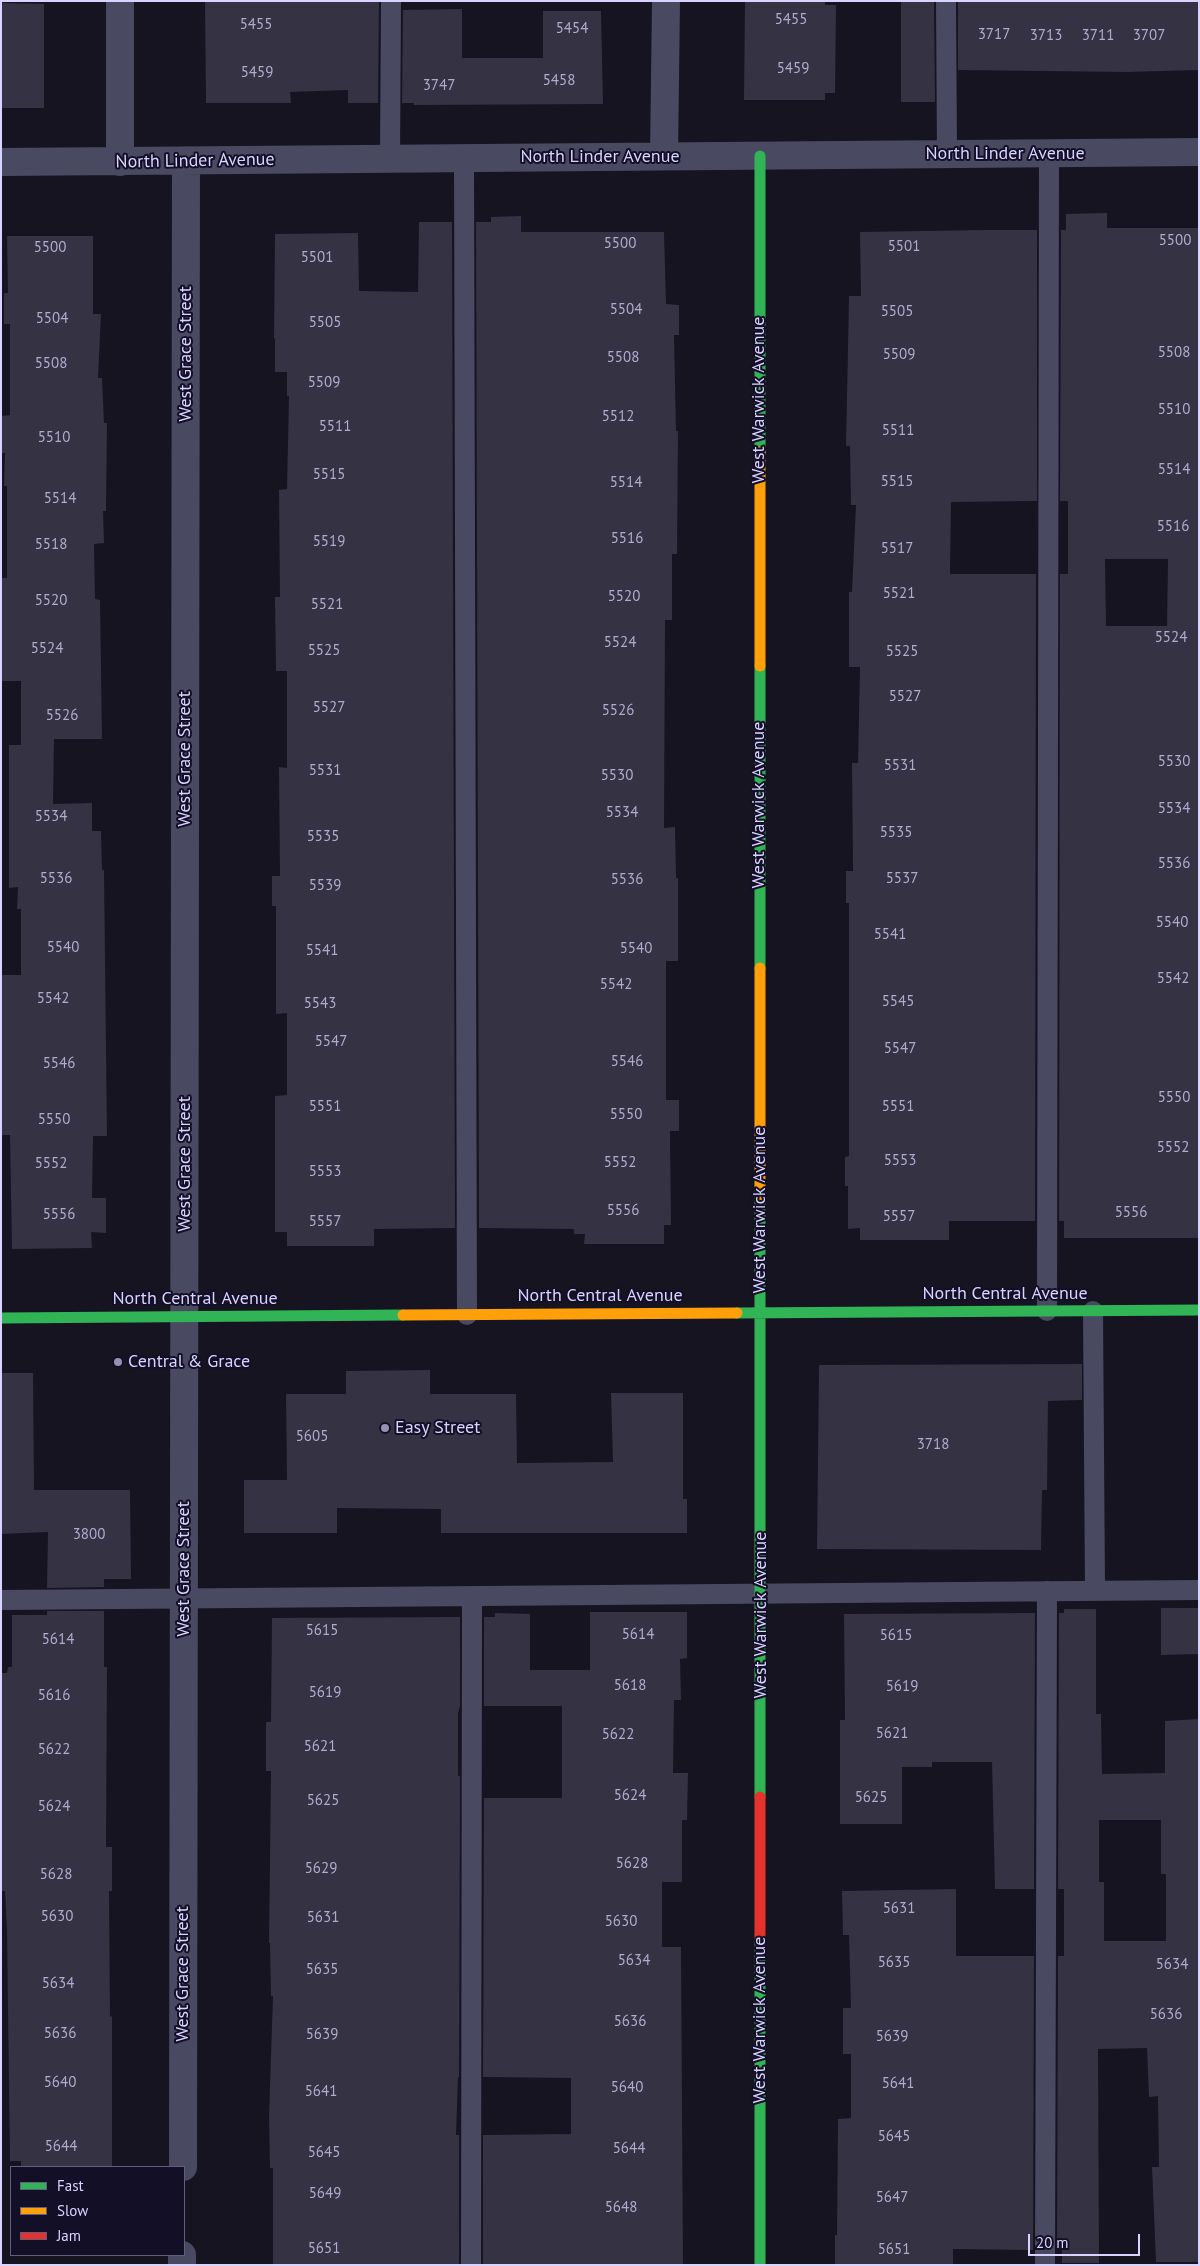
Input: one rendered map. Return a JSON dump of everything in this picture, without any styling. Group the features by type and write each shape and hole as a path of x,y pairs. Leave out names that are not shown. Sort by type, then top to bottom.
{"street":[{"path":"120,1 120,162"},
{"path":"664,156 666,1"},
{"name":"North Linder Avenue","path":"1,162 1199,152"},
{"name":"West Warwick Avenue","path":"760,156 760,2265"},
{"name":"West Grace Street","path":"183,2166 186,161"},
{"name":"North Central Avenue","path":"1,1318 1199,1310"}],"lane":[{"path":"390,159 391,1"},
{"path":"946,1 947,154"},
{"path":"1047,1311 1050,153"},
{"path":"464,158 467,1315"},
{"path":"1093,1311 1095,1591"},
{"path":"1,1600 1199,1590"},
{"path":"1045,2265 1047,1591"},
{"path":"471,2265 472,1596"}],"building":[{"path":"205,1 379,1 378,103 348,103 348,90 290,92 291,103 206,103"},
{"path":"745,1 825,1 825,5 836,5 835,93 825,93 825,100 744,100"},
{"path":"901,1 934,1 935,102 901,102"},
{"path":"958,1 1199,1 1199,70 1126,72 958,70"},
{"path":"1,3 44,4 44,108 1,108"},
{"path":"462,9 462,58 543,58 543,11 601,11 603,104 414,105 414,103 402,103 403,10"},
{"path":"1107,213 1107,228 1199,228 1199,1238 1064,1238 1064,1221 1059,1221 1060,574 1068,574 1068,501 1060,501 1061,230 1066,230 1066,214","holes":["1105,559 1168,559 1167,626 1106,626"]},
{"path":"521,216 521,232 664,232 666,304 679,305 679,335 674,335 676,431 678,431 677,554 672,554 672,620 665,620 664,828 675,827 676,878 678,878 678,961 666,961 666,1100 679,1100 679,1131 670,1131 671,1225 664,1225 664,1244 584,1244 585,1234 574,1234 574,1229 479,1228 476,222 491,222 491,217"},
{"path":"419,222 452,222 455,1228 374,1229 374,1246 287,1246 287,1232 275,1232 275,1096 287,1095 287,1013 276,1014 276,906 272,906 272,876 280,876 279,767 287,768 287,671 276,671 275,597 280,597 279,490 287,489 289,396 287,396 287,372 275,372 275,234 358,233 359,291 418,292"},
{"path":"1037,230 1037,501 951,502 950,574 1036,574 1035,1221 949,1221 949,1240 860,1240 860,1228 848,1229 848,1186 845,1186 845,1157 849,1156 849,903 846,903 846,871 853,871 852,763 858,763 860,667 849,667 849,592 852,592 856,505 851,505 850,446 846,446 849,296 861,296 860,232"},
{"path":"7,236 93,236 93,314 101,314 98,378 102,378 104,423 107,423 106,511 103,511 104,543 94,544 95,599 100,600 102,739 54,739 53,804 92,803 92,831 101,831 102,870 104,870 107,1136 93,1136 92,1198 106,1198 106,1233 91,1232 92,1248 12,1249 10,1135 2,1135 2,975 21,975 21,909 17,909 18,887 9,888 9,745 21,745 21,681 1,681 1,578 7,578 7,486 4,486 5,453 2,453 2,416 10,415 10,324 4,324 4,293 8,293"},
{"path":"1082,1364 1082,1400 1048,1401 1047,1490 1042,1490 1041,1550 817,1549 819,1365"},
{"path":"430,1370 430,1394 516,1394 517,1463 613,1462 611,1393 683,1393 683,1499 687,1499 687,1533 441,1533 441,1509 337,1508 337,1533 244,1533 244,1480 287,1480 286,1394 346,1394 346,1371"},
{"path":"1,1373 33,1373 34,1490 130,1490 131,1579 104,1579 104,1587 47,1588 48,1532 1,1534"},
{"path":"1161,1608 1199,1608 1199,1654 1161,1655"},
{"path":"1064,1609 1096,1609 1096,1714 1101,1714 1102,1774 1165,1773 1165,1721 1199,1719 1199,2262 1156,2262 1152,2167 1159,2167 1158,2096 1149,2097 1147,2048 1098,2049 1099,2263 1062,2263 1062,2250 1057,2250 1058,1956 1064,1956 1064,1889 1058,1889 1059,1613 1064,1613","holes":["1099,1820 1161,1820 1161,1874 1166,1874 1166,1941 1104,1941 1104,1882 1099,1882"]},
{"path":"47,1611 104,1611 104,1667 107,1667 106,1847 112,1847 112,1891 109,1891 110,2017 112,2016 112,2166 21,2166 21,2161 10,2161 7,1931 5,1891 1,1891 1,1673 7,1673 8,1667 12,1667 12,1615 47,1615"},
{"path":"590,1612 687,1612 687,1658 680,1659 681,1700 674,1700 673,1773 688,1773 687,1820 682,1820 682,1882 662,1882 662,1947 681,1947 683,2265 483,2265 483,2135 571,2134 571,2078 483,2077 484,1798 562,1798 562,1706 484,1706 484,1617 495,1617 495,1613 530,1614 530,1670 590,1670"},
{"path":"1035,1613 1034,1889 995,1889 992,1762 932,1762 932,1767 902,1767 902,1824 840,1824 840,1720 845,1720 844,1614"},
{"path":"460,1617 460,1706 458,1713 458,1776 460,1776 459,2077 456,2135 459,2135 459,2265 273,2265 273,2168 270,2168 269,2116 273,1996 271,1996 269,1943 271,1771 266,1771 266,1722 271,1722 272,1618"},
{"path":"956,1889 956,1956 1034,1956 1033,2250 953,2249 953,2265 835,2265 838,2119 851,2118 851,2054 843,2054 843,2008 851,2008 849,1935 843,1935 842,1891"}],"traffic: fast":[{"path":"760,156 760,452"},
{"path":"760,666 760,968"},
{"path":"760,1199 760,1797"},
{"path":"737,1313 1199,1310"},
{"path":"1,1318 403,1315"},
{"path":"760,1942 760,2265"}],"traffic: slow":[{"path":"760,452 760,666"},
{"path":"760,968 760,1199"},
{"path":"403,1315 737,1313"}],"traffic: jam":[{"path":"760,1797 760,1942"}],"place":[{"name":"Central & Grace","path":"118,1362"},
{"name":"Easy Street","path":"385,1428"}]}
